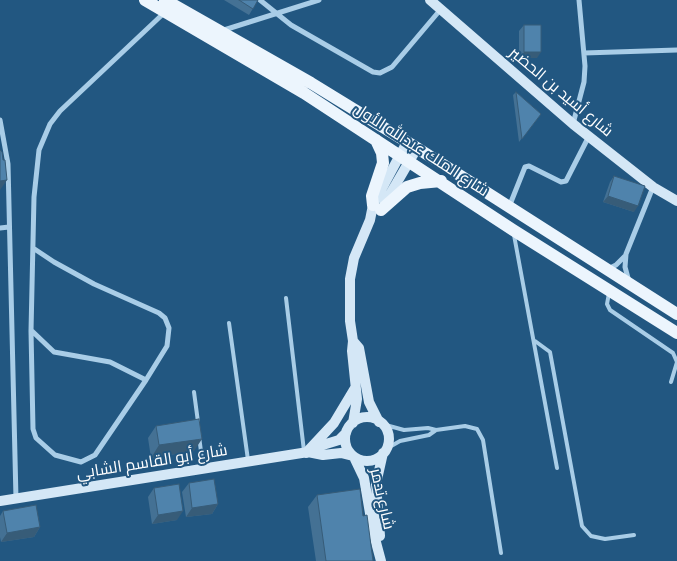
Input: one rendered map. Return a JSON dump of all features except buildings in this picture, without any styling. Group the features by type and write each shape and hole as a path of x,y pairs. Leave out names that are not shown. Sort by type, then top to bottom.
{"main road":[{"name":"شارع الملك عبدالله الأول","path":"145,0 166,6 220,32 311,83 677,314"},
{"name":"شارع الملك عبدالله الأول","path":"166,6 441,181 513,230 677,333"},
{"path":"376,140 382,153 383,163 372,196 377,208 407,187 420,182 441,181"}],"street":[{"path":"260,0 277,15 373,72 380,73 392,68 441,9"},
{"path":"220,32 277,15 306,2 319,0"},
{"name":"شارع أسيد بن الحضير","path":"430,0 573,124 653,187 677,201"},
{"path":"573,124 584,82 584,53 579,0"},
{"path":"33,248 94,284 147,306 165,318 169,328 167,346 146,380 95,455 80,462 70,461 55,455 36,438 33,429 31,331 34,197 39,150 50,124 166,6"},
{"path":"584,53 677,50"},
{"path":"0,120 8,164 16,499"},
{"path":"509,207 525,167 529,166 561,182 566,181 589,136"},
{"path":"354,341 359,348 369,402 388,436 385,451 378,458 366,461 353,456 346,445 346,432 353,422 357,405 352,351 354,341 350,321 350,279 354,258 370,220 412,145"},
{"path":"631,286 625,267 626,254 653,187"},
{"path":"0,228 9,227"},
{"path":"605,269 616,265 626,254"},
{"path":"31,331 54,352 110,362 146,380"},
{"path":"306,453 334,423 355,388"},
{"path":"353,422 365,418 381,423"},
{"name":"شارع أبو القاسم الشابي","path":"306,453 315,447 339,440 346,432"},
{"name":"شارع تدمر","path":"381,561 376,484 385,451"},
{"name":"شارع أبو القاسم الشابي","path":"0,501 306,453 353,456"},
{"name":"شارع تدمر","path":"353,456 364,478 373,532 379,547"}],"lane":[{"path":"513,230 557,468"},
{"path":"610,291 607,302 610,310 673,353 677,362 671,382"},
{"path":"286,298 306,453"},
{"path":"229,323 248,462"},
{"path":"535,341 550,352 582,526 591,536 605,539 634,535"},
{"path":"194,392 203,469"},
{"path":"381,423 398,429 428,428 436,430 466,426 473,427 482,434 501,553"},
{"path":"385,451 400,441 429,435 436,430"}]}
